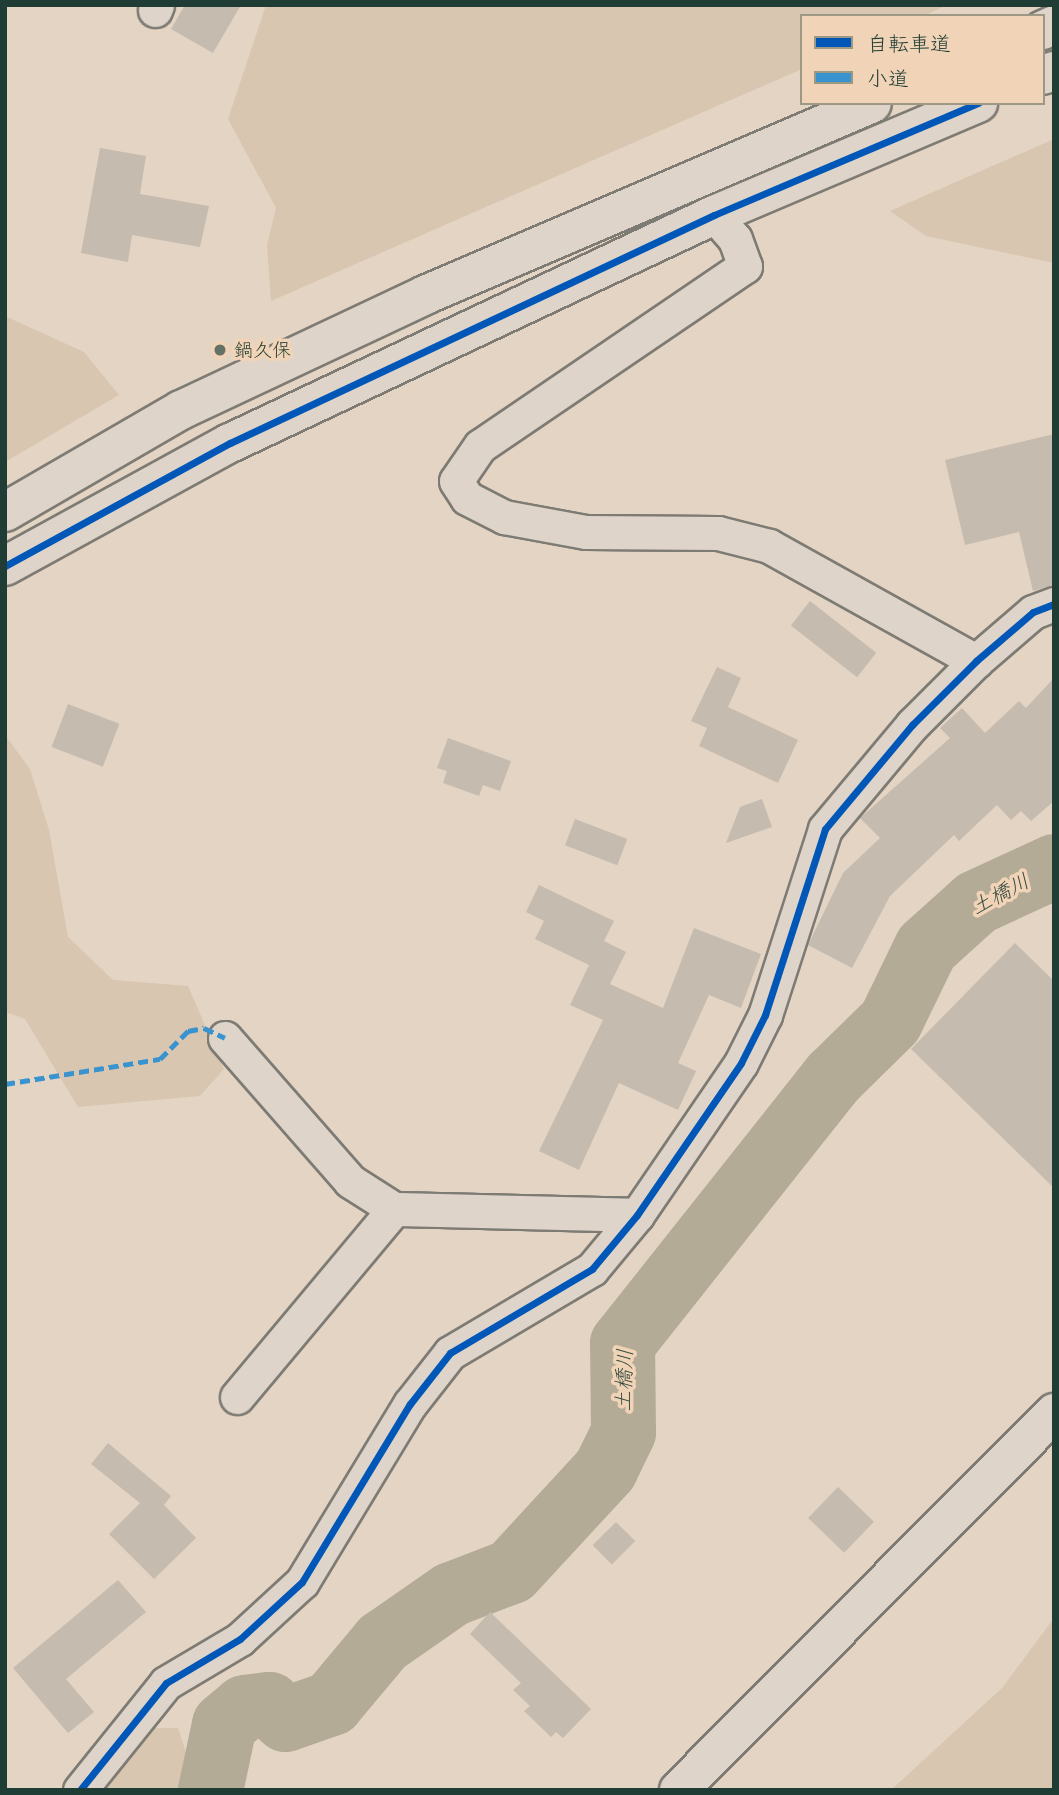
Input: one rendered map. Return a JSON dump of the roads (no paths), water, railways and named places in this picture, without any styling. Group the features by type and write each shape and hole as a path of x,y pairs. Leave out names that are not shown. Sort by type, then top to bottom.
{"street":[{"path":"5,512 181,411 425,295 867,105"},
{"path":"5,566 230,443 714,215 973,105"},
{"path":"714,215 735,239 745,266 480,446 456,481 467,498 504,517 586,532 718,533 769,546 976,660"},
{"path":"80,1790 126,1725 166,1683 240,1639 302,1582 410,1404 450,1353 592,1269 637,1215 741,1063 765,1015 825,829 976,660 1034,612 1054,604"},
{"path":"225,1038 350,1181 394,1209 637,1215"},
{"path":"237,1397 394,1209"},
{"path":"679,1790 1054,1413"}],"waterway":[{"name":"土橋川","path":"210,1790 224,1724 244,1707 269,1704 285,1719 331,1703 382,1642 451,1594 511,1571 605,1469 623,1432 622,1343 834,1076 890,1021 926,947 976,902 1054,866"}],"place":[{"name":"鍋久保","path":"220,350"}]}
